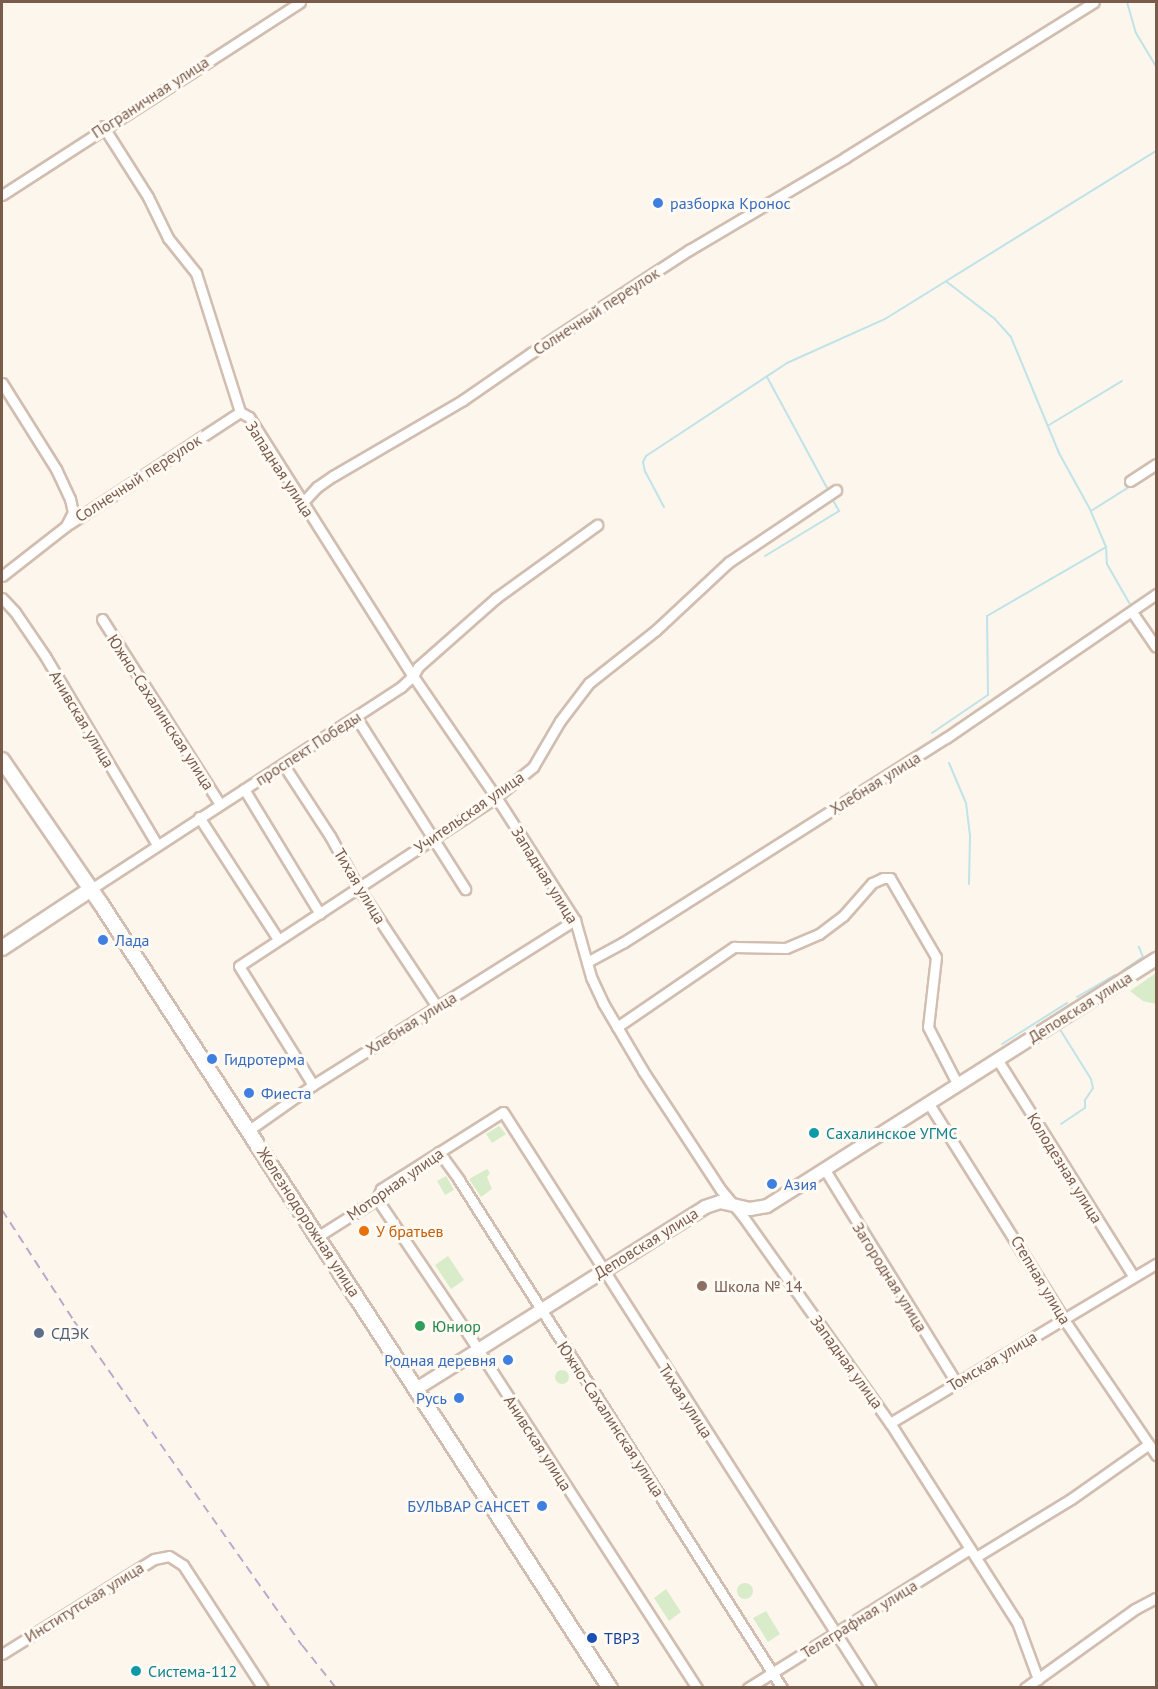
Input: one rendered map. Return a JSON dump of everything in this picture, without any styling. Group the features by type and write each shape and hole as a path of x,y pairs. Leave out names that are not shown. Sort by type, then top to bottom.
{"main road":[{"name":"Железнодорожная улица","path":"2,760 91,889 249,1130 610,1688"},
{"name":"проспект Победы","path":"2,948 91,889"}],"street":[{"name":"Пограничная улица","path":"2,195 104,126 300,2"},
{"name":"Солнечный переулок","path":"303,502 333,476 464,400 531,353 689,250 895,126 1094,2"},
{"name":"Западная улица","path":"104,126 148,197 168,238 196,273 240,412 249,417 413,676 496,797 576,920 587,962 603,1003 655,1089 732,1204 890,1423 1017,1622 1038,1679"},
{"name":"Солнечный переулок","path":"2,383 56,469 70,499 73,512 66,526"},
{"name":"Солнечный переулок","path":"2,576 66,526 240,412"},
{"path":"1130,481 1156,464"},
{"name":"Учительская улица","path":"313,1085 239,966 278,939 360,889 496,797 533,767 560,721 589,683 656,630 729,562 836,490"},
{"name":"проспект Победы","path":"91,889 356,717 413,676 418,667 496,598 597,525"},
{"name":"Хлебная улица","path":"587,962 624,942 946,738 1156,594"},
{"name":"Анивская улица","path":"2,598 15,612 45,656 156,845"},
{"path":"1132,612 1156,647"},
{"name":"Южно-Сахалинская улица","path":"102,620 220,804"},
{"path":"356,717 465,889"},
{"name":"Тихая улица","path":"284,764 330,836 360,889 437,1007"},
{"path":"244,789 320,914"},
{"name":"Южно-Сахалинская улица","path":"200,817 278,939"},
{"path":"617,1026 734,947 786,948 819,934 843,916 872,883 883,878 890,878 936,957 928,1027 958,1085"},
{"name":"Хлебная улица","path":"249,1130 313,1085 576,920"},
{"name":"Деповская улица","path":"418,1388 540,1308 705,1207 720,1202 750,1209 767,1206 1156,959"},
{"name":"Колодезная улица","path":"997,1059 1134,1277"},
{"name":"Степная улица","path":"929,1104 1063,1318 1156,1455"},
{"name":"Тихая улица","path":"503,1112 871,1688"},
{"name":"Моторная улица","path":"317,1237 377,1198 381,1190 503,1112"},
{"name":"Южно-Сахалинская улица","path":"439,1152 782,1688"},
{"name":"Загородная улица","path":"825,1170 956,1382"},
{"name":"Анивская улица","path":"377,1198 478,1349 697,1688"},
{"name":"Томская улица","path":"890,1423 1156,1264"},
{"name":"Телеграфная улица","path":"748,1688 973,1553 1071,1499 1149,1444"},
{"name":"Институтская улица","path":"2,1654 154,1559 169,1556 183,1565 263,1688"},
{"path":"1025,1688 1135,1609 1156,1598"}],"green space":[{"path":"1156,973 1156,1004 1143,1001 1130,991"},
{"path":"499,1126 506,1134 492,1143 486,1134"},
{"path":"487,1169 490,1173 487,1177 492,1189 481,1197 469,1179"},
{"path":"446,1176 454,1190 445,1195 437,1181"},
{"path":"448,1256 464,1280 451,1289 435,1265"},
{"path":"562,1370 567,1372 569,1377 567,1382 562,1384 557,1382 555,1377 557,1372"},
{"path":"745,1583 753,1591 745,1599 737,1591"},
{"path":"666,1589 681,1612 669,1621 654,1598"},
{"path":"766,1611 780,1634 768,1642 753,1618"}],"waterway":[{"path":"1127,2 1136,33 1156,66"},
{"path":"664,507 645,472 643,462 646,456 787,363 885,319 1156,151"},
{"path":"932,733 988,695 987,616 1106,547 1091,511 1059,453 1011,337 995,319 947,282"},
{"path":"767,377 827,488"},
{"path":"1049,425 1122,381"},
{"path":"1091,511 1156,470"},
{"path":"765,556 839,511 833,500"},
{"path":"1106,547 1107,564 1131,606"},
{"path":"949,763 966,803 970,836 969,884"},
{"path":"1122,971 1143,957 1139,947"},
{"path":"1077,997 1115,975"},
{"path":"1002,1044 1067,1003"},
{"path":"1061,1031 1091,1079 1093,1088 1085,1100 1085,1108 1061,1124"}],"railway":[{"path":"2,1210 74,1321 302,1645 336,1688"}],"place":[{"name":"разборка Кронос","path":"658,203"},
{"name":"Лада","path":"103,940"},
{"name":"Гидротерма","path":"212,1059"},
{"name":"Фиеста","path":"249,1093"},
{"name":"Сахалинское УГМС","path":"814,1133"},
{"name":"Азия","path":"772,1184"},
{"name":"У братьев","path":"364,1231"},
{"name":"Школа № 14","path":"702,1286"},
{"name":"Юниор","path":"420,1326"},
{"name":"СДЭК","path":"39,1333"},
{"name":"Родная деревня","path":"508,1360"},
{"name":"Русь","path":"459,1398"},
{"name":"БУЛЬВАР САНСЕТ","path":"542,1506"},
{"name":"ТВРЗ","path":"592,1638"},
{"name":"Система-112","path":"136,1671"}]}
